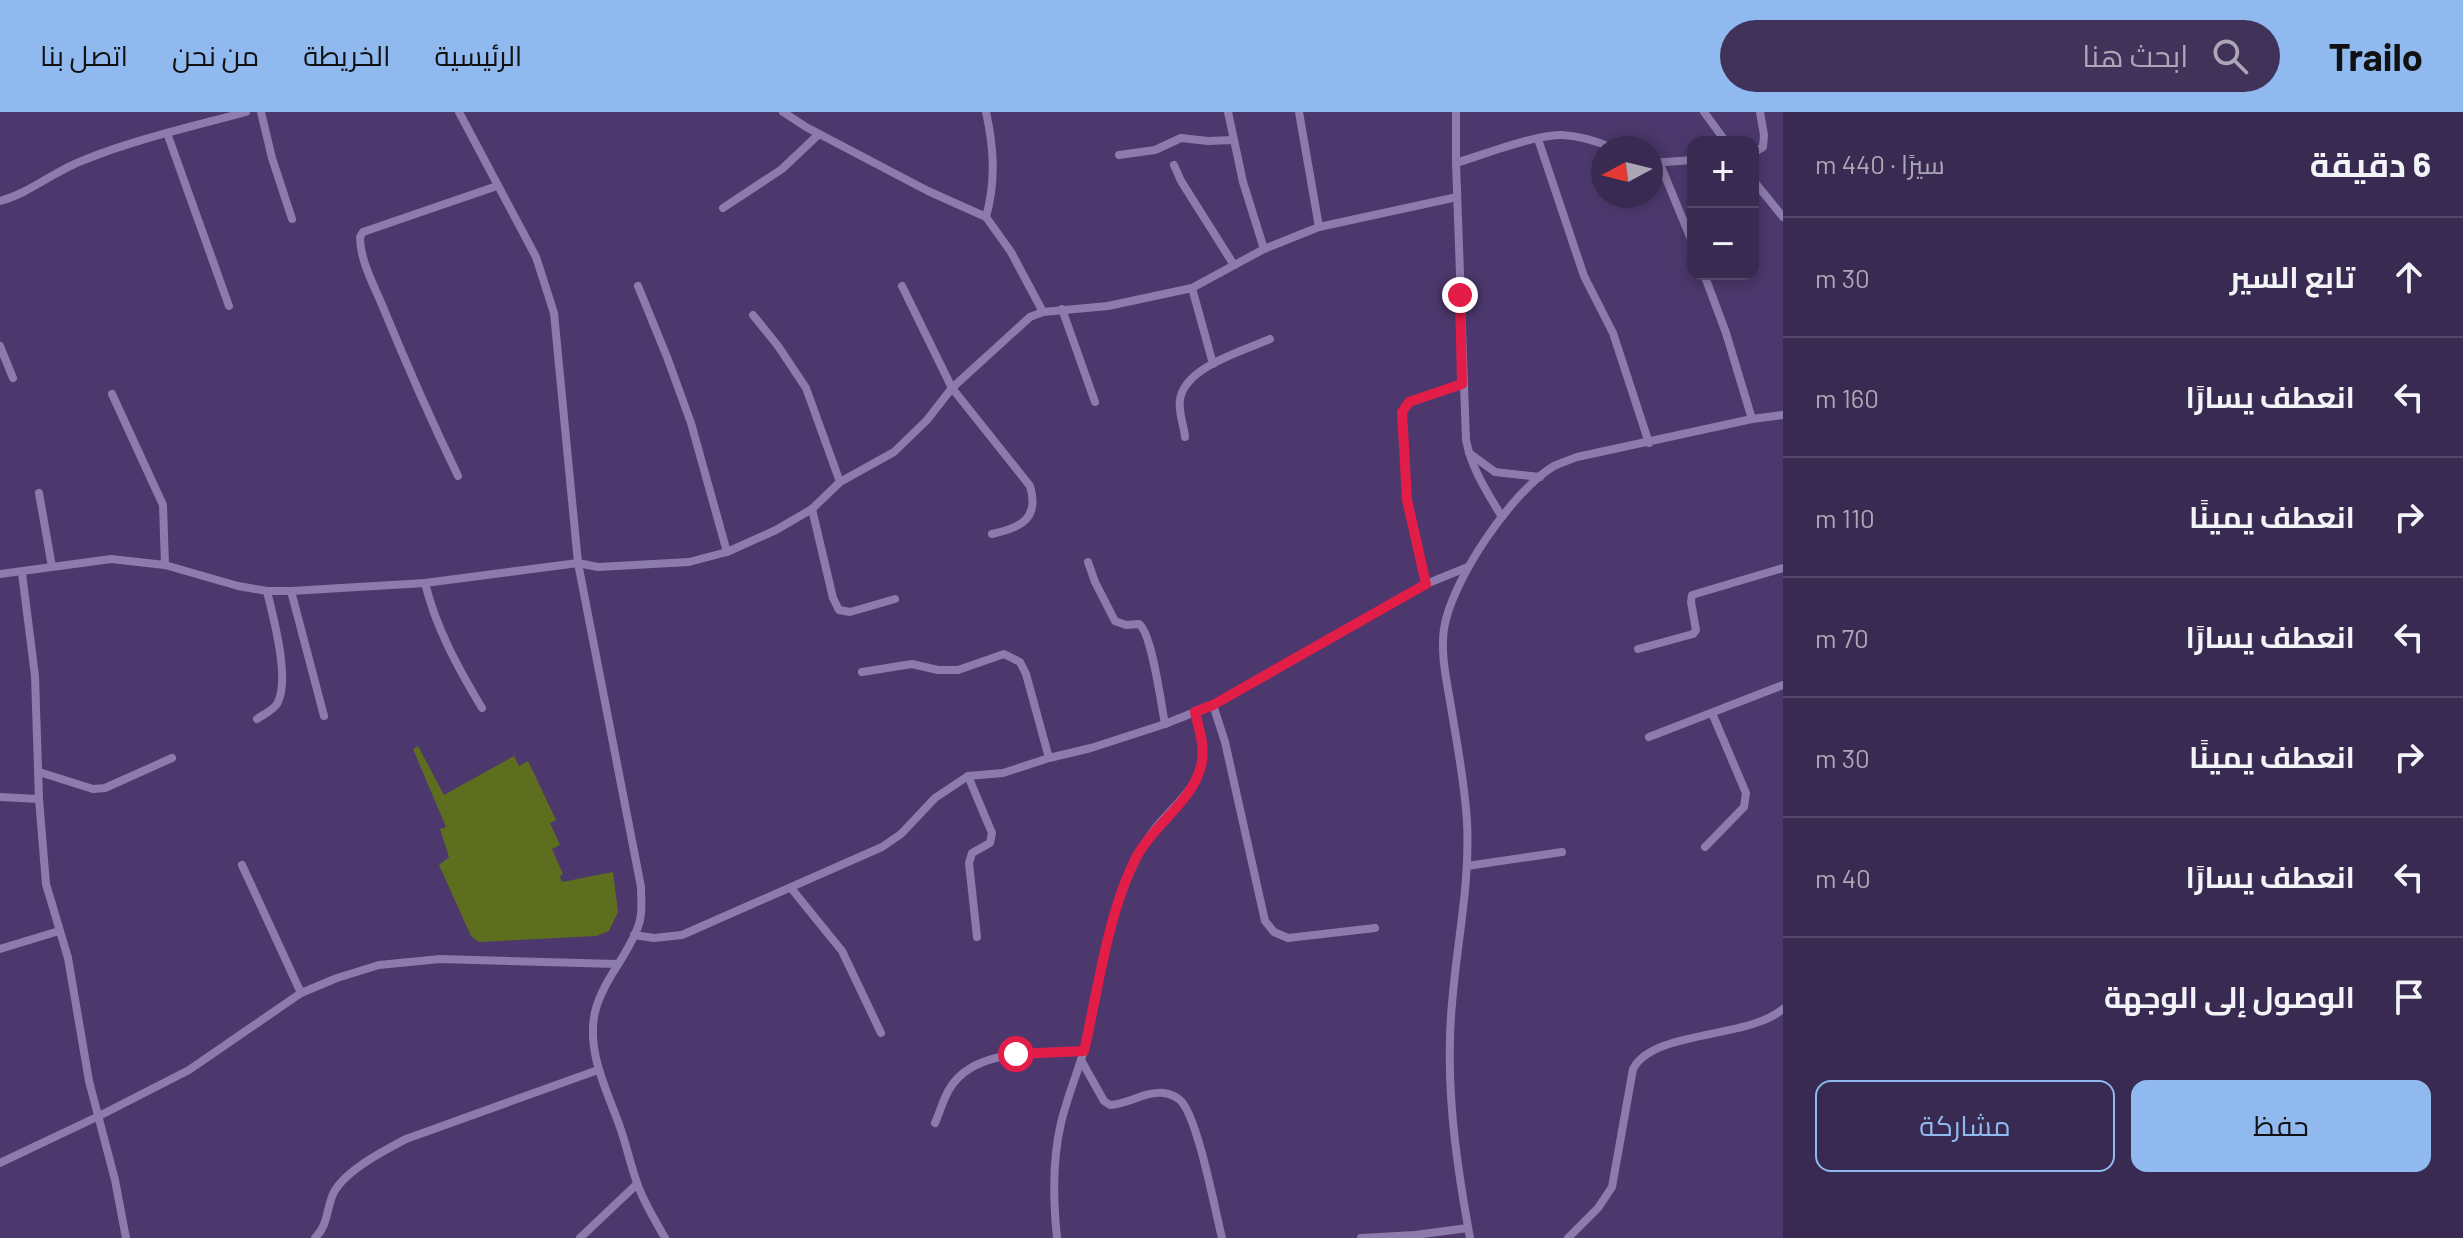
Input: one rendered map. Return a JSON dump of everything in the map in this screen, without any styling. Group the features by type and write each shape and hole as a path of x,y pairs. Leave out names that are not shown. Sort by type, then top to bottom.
{"street":[{"path":"0,201 18,196 82,160 246,112"},
{"path":"261,112 292,219"},
{"path":"459,112 536,257 554,313 578,563 641,887 639,926 603,988 595,1013 593,1040 598,1070 621,1129 637,1184 665,1238"},
{"path":"783,112 928,191 986,217 1011,252 1043,312"},
{"path":"986,112 994,154 994,178 986,217"},
{"path":"1228,112 1243,182 1264,249"},
{"path":"1299,112 1319,227"},
{"path":"1456,112 1462,384 1468,453 1482,486 1502,517"},
{"path":"1704,112 1722,136"},
{"path":"1759,149 1763,147 1764,135 1760,112"},
{"path":"167,133 229,306"},
{"path":"723,208 782,169 819,134"},
{"path":"1456,163 1560,135 1591,142"},
{"path":"1119,155 1155,150 1181,138 1233,140"},
{"path":"1538,139 1584,276 1617,344 1649,443"},
{"path":"1663,163 1687,161"},
{"path":"1174,165 1234,265"},
{"path":"1663,179 1687,231"},
{"path":"458,476 431,420 364,260 360,237 369,229 497,186"},
{"path":"1759,187 1783,217"},
{"path":"0,574 111,559 165,565 238,586 291,591 425,583 578,563 598,567 689,562 727,552 776,530 812,509 840,482 894,452 927,420 952,388 1030,317 1062,309 1134,302 1192,288 1264,249 1319,227 1457,197"},
{"path":"1706,280 1752,419"},
{"path":"638,286 691,423 727,552"},
{"path":"902,286 952,388 1030,486 1033,498 1031,515 1019,526 992,534"},
{"path":"1192,288 1213,364"},
{"path":"1062,309 1095,402"},
{"path":"753,315 806,388 840,482"},
{"path":"1185,437 1179,402 1191,377 1270,339"},
{"path":"0,346 13,378"},
{"path":"1426,584 1407,500 1402,412 1409,402 1462,384"},
{"path":"112,394 163,505 165,565"},
{"path":"1361,1238 1469,1233 1454,1146 1450,1039 1467,866 1467,823 1444,664 1444,629 1468,567 1502,517 1540,477 1555,466 1577,457 1783,415"},
{"path":"1468,453 1495,472 1540,477"},
{"path":"39,493 52,567"},
{"path":"812,509 833,598 839,610 850,612 895,599"},
{"path":"1088,562 1115,621 1126,625 1139,624 1145,629 1151,644 1165,724"},
{"path":"634,935 654,938 682,935 892,841 935,798 968,776 1003,773 1091,748 1213,705 1426,584 1468,567"},
{"path":"1638,649 1693,634 1696,630 1692,595 1783,568"},
{"path":"22,573 32,647 46,884 68,958 89,1081 126,1238"},
{"path":"425,583 437,623 456,665 482,708"},
{"path":"257,719 275,707 282,682 281,655 267,591"},
{"path":"291,591 324,716"},
{"path":"862,672 912,664 938,670 958,670 1004,654 1020,662 1026,674 1049,758"},
{"path":"1649,737 1783,685"},
{"path":"1213,705 1225,742 1265,921 1274,932 1288,938 1375,928"},
{"path":"1057,1238 1056,1151 1083,1056 1103,958 1137,856 1151,833 1189,792 1200,769 1203,747 1195,712"},
{"path":"1705,847 1747,801 1712,713"},
{"path":"39,772 93,789 105,788 172,758"},
{"path":"968,776 992,833 990,843 972,853 969,863 977,937"},
{"path":"0,797 39,799"},
{"path":"1467,866 1562,852"},
{"path":"242,865 301,993"},
{"path":"791,888 842,951 881,1033"},
{"path":"0,949 59,931"},
{"path":"0,1163 189,1070 301,993 379,965 440,959 617,964"},
{"path":"1568,1238 1598,1208 1612,1187 1633,1069 1638,1059 1694,1037 1755,1025 1774,1017 1783,1009"},
{"path":"935,1123 951,1086 965,1072 984,1063 1016,1054 1083,1056"},
{"path":"1083,1056 1104,1101 1110,1105 1156,1093 1166,1093 1184,1104 1193,1123 1222,1238"},
{"path":"315,1238 327,1221 332,1195 339,1184 379,1153 406,1139 598,1070"},
{"path":"580,1238 637,1184"}],"green space":[{"path":"418,746 444,795 514,756 519,766 528,761 556,820 550,823 560,845 552,849 563,874 560,876 562,882 613,872 618,912 609,931 596,936 479,942 471,936 439,865 449,857 440,829 446,827 413,749"}],"route":[{"path":"1016,1054 1084,1051 1103,958 1124,887 1151,833 1189,792 1200,769 1203,747 1195,712 1213,705 1426,584 1407,500 1402,412 1409,402 1462,384 1460,295"}]}
